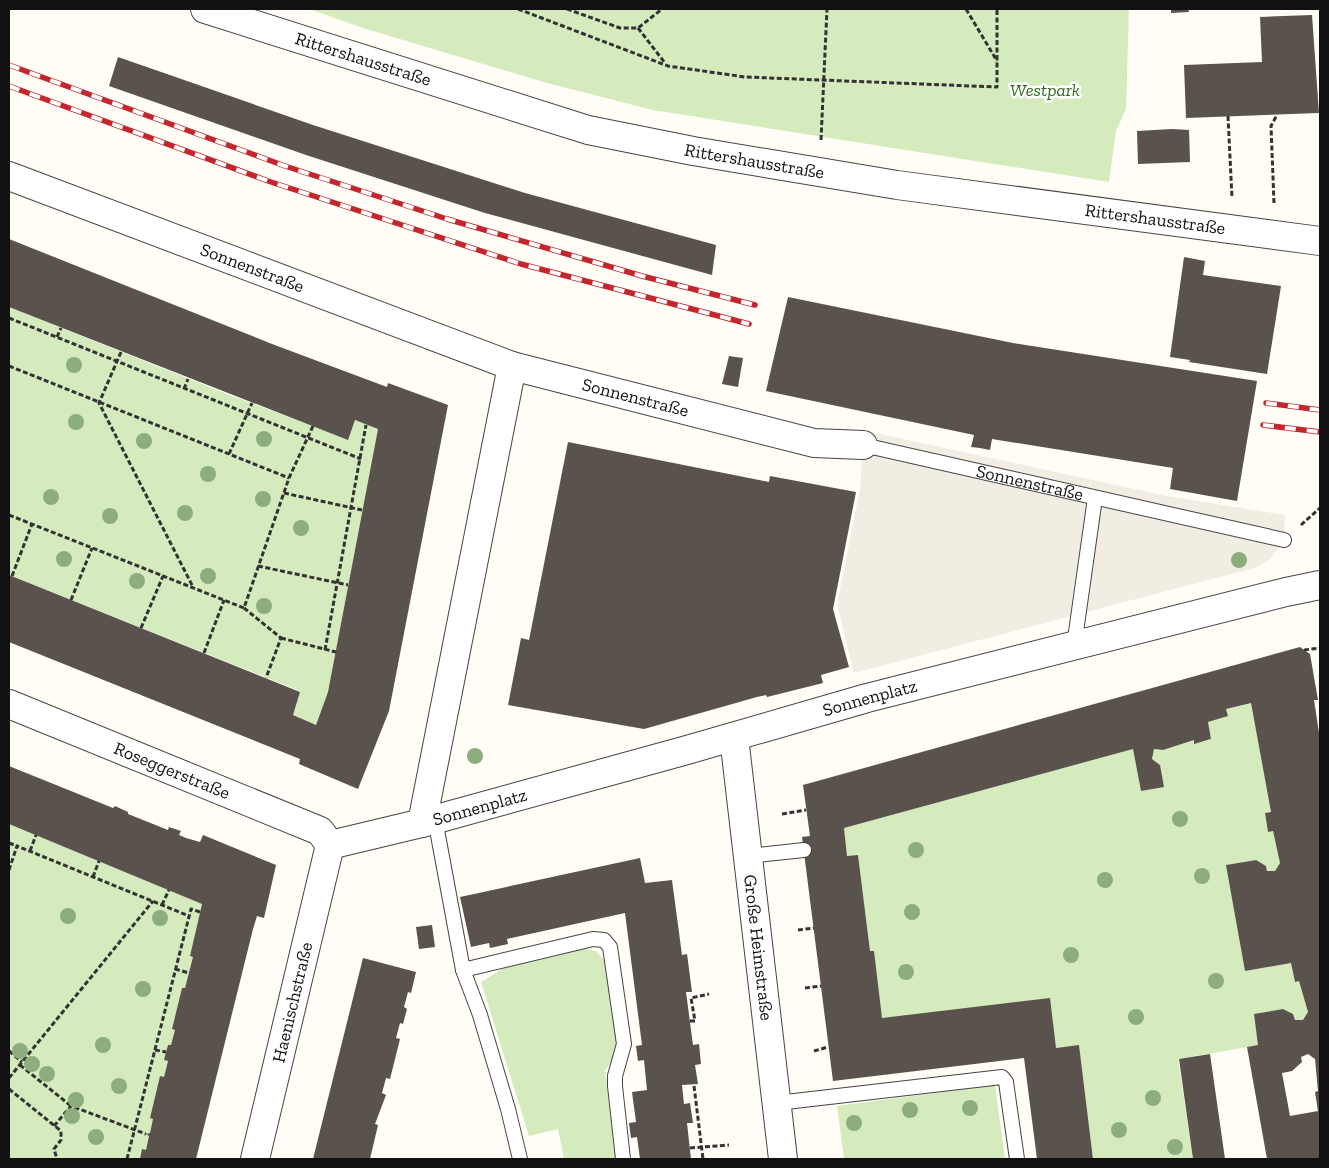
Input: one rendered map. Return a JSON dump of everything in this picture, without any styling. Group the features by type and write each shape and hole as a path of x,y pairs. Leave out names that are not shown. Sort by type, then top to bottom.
{"street":[{"name":"Rittershausstraße","path":"205,9 588,130 820,173 1320,241"},
{"name":"Sonnenstraße","path":"9,176 512,366 814,443 863,445"},
{"name":"Sonnenplatz","path":"429,821 512,366"},
{"name":"Sonnenplatz","path":"330,844 429,821 734,737 867,698 1320,585"},
{"name":"Roseggerstraße","path":"9,704 320,831 330,844"},
{"name":"Große Heimstraße","path":"734,737 783,1159"},
{"name":"Haenischstraße","path":"255,1159 330,844"}],"lane":[{"name":"Sonnenstraße","path":"863,445 1284,540"},
{"path":"1074,646 1095,498"},
{"path":"429,821 463,970 483,1024 520,1159"},
{"path":"748,856 804,850"},
{"path":"463,970 593,939 604,940 610,947 624,1044 615,1076 623,1159"},
{"path":"777,1103 1002,1077 1006,1082 1017,1159"}],"path":[{"path":"518,9 666,64 745,77 997,87 997,9"},
{"path":"567,9 620,28 638,28 662,9"},
{"path":"820,173 827,9"},
{"path":"966,9 997,61"},
{"path":"638,28 666,64"},
{"path":"1273,195 1271,126 1277,115"},
{"path":"1228,116 1232,190"},
{"path":"9,318 361,460"},
{"path":"57,337 61,328"},
{"path":"99,403 121,352"},
{"path":"9,366 289,478"},
{"path":"184,389 188,379"},
{"path":"99,403 193,588"},
{"path":"229,454 252,404"},
{"path":"325,650 366,425"},
{"path":"244,608 289,478 313,426"},
{"path":"284,493 362,510"},
{"path":"9,515 244,608 281,638 336,652"},
{"path":"12,576 32,524"},
{"path":"71,600 92,548"},
{"path":"258,566 348,585"},
{"path":"141,628 163,576"},
{"path":"204,653 224,600"},
{"path":"266,678 281,638"},
{"path":"1304,650 1320,648"},
{"path":"782,814 806,810"},
{"path":"30,851 36,835"},
{"path":"9,843 189,916"},
{"path":"9,870 17,846"},
{"path":"93,878 100,861"},
{"path":"162,905 169,890"},
{"path":"9,1078 153,901"},
{"path":"127,1159 191,909 200,912"},
{"path":"798,930 814,928"},
{"path":"176,969 189,973"},
{"path":"805,988 821,986"},
{"path":"690,1021 695,1021 691,998 709,994"},
{"path":"814,1051 828,1047"},
{"path":"155,1050 166,1052"},
{"path":"9,1051 71,1106 146,1134"},
{"path":"694,1086 703,1159"},
{"path":"9,1089 60,1131 61,1140 54,1149 57,1159"},
{"path":"54,1126 71,1106"},
{"path":"690,1148 728,1145"}],"green space":[{"name":"Westpark","path":"309,9 1129,9 1126,109 1116,131 1109,182 653,110 547,83 363,28"},
{"path":"9,307 227,394 313,426 355,420 378,429 328,692 316,725 293,715 300,691 9,575"},
{"path":"1251,703 1271,812 1265,813 1268,832 1273,831 1280,863 1275,871 1267,871 1266,866 1256,860 1227,865 1245,971 1291,963 1295,982 1299,981 1308,1012 1303,1020 1295,1020 1293,1014 1283,1009 1254,1014 1259,1045 1178,1059 1193,1159 1093,1159 1079,1046 1056,1048 882,1018 870,951 858,855 847,856 844,828 1133,749 1141,791 1163,787 1160,765 1152,759 1154,749 1163,750 1194,740 1195,743 1211,740 1208,722 1228,716 1226,709"},
{"path":"9,824 202,904 190,956 193,957 185,988 182,988 172,1029 175,1030 172,1045 168,1045 164,1060 168,1061 164,1077 160,1076 150,1117 153,1119 150,1133 146,1134 149,1136 146,1150 142,1150 140,1159 9,1159"},
{"path":"580,948 596,951 608,965 617,1050 614,1059 605,1070 616,1159 564,1159 558,1129 529,1136 481,982 512,963"},
{"path":"995,1085 1005,1159 844,1159 837,1106"}],"shaded area":[{"path":"866,431 1167,496 1285,515 1284,540 1270,559 1258,567 854,673 837,604 860,489 863,445"}],"building":[{"path":"1171,9 1188,9 1189,12 1171,13"},
{"path":"1312,15 1319,113 1186,118 1184,65 1262,62 1260,17"},
{"path":"118,57 313,125 525,193 716,245 712,275 485,213 306,155 109,86"},
{"path":"1189,130 1190,162 1138,164 1137,131"},
{"path":"9,239 272,344 387,387 388,383 448,405 389,711 358,789 299,764 300,759 9,642 9,575 300,692 293,715 316,725 328,692 378,429 355,420 348,440 9,307"},
{"path":"1184,257 1205,261 1203,275 1281,286 1267,374 1189,362 1190,360 1170,357"},
{"path":"788,297 1013,343 1257,381 1237,501 1170,489 1173,468 992,439 990,450 971,447 974,435 766,391"},
{"path":"729,356 743,358 738,387 722,384"},
{"path":"568,442 769,482 770,476 856,492 833,609 849,667 821,675 823,683 767,697 766,695 757,697 644,729 508,705 521,638 529,640"},
{"path":"1300,647 1310,654 1318,700 1314,700 1320,739 1320,1159 1267,1159 1247,1047 1258,1045 1254,1014 1283,1009 1293,1014 1295,1020 1303,1020 1308,1012 1299,981 1295,982 1291,963 1245,971 1226,865 1256,860 1266,866 1267,871 1275,871 1280,863 1273,831 1268,832 1265,813 1271,812 1251,703 1226,709 1228,716 1208,722 1211,739 1194,744 1194,740 1163,750 1154,749 1152,759 1160,765 1164,787 1141,791 1133,749 844,828 847,856 858,855 870,951 874,951 882,1018 1050,998 1056,1048 1079,1045 1093,1159 1037,1159 1024,1058 833,1081 802,837 810,836 803,785","holes":["1308,1054 1315,1059 1318,1091 1315,1092 1318,1111 1290,1116 1282,1073 1292,1071 1302,1062 1301,1057"]},
{"path":"9,766 113,808 115,806 128,812 128,814 168,830 169,827 181,831 179,835 186,838 200,842 203,835 276,865 264,918 257,916 253,929 196,1159 140,1159 142,1149 146,1150 149,1136 146,1134 150,1133 153,1119 150,1118 160,1076 164,1077 168,1061 164,1060 168,1045 171,1045 175,1030 172,1029 182,988 185,988 193,957 190,956 202,904 9,824"},
{"path":"640,858 645,883 672,880 682,955 687,954 692,992 686,992 693,1045 699,1044 701,1064 695,1065 698,1084 682,1085 684,1104 690,1103 693,1123 687,1123 691,1159 640,1159 637,1137 631,1138 629,1123 636,1122 632,1092 647,1090 644,1060 638,1061 636,1046 642,1045 625,913 507,939 508,944 490,948 489,943 471,947 460,897"},
{"path":"432,925 435,947 419,949 416,927"},
{"path":"363,958 416,972 411,993 408,992 404,1007 407,1009 403,1024 400,1023 396,1038 400,1039 390,1079 386,1078 382,1093 386,1095 375,1124 378,1125 370,1159 313,1159"},
{"path":"1210,1054 1225,1159 1193,1159 1179,1059"}],"railway":[{"path":"9,65 285,166 447,219 642,276 755,305"},
{"path":"9,86 271,182 521,264 749,324"},
{"path":"1266,403 1320,410"},
{"path":"1263,425 1320,432"}]}
